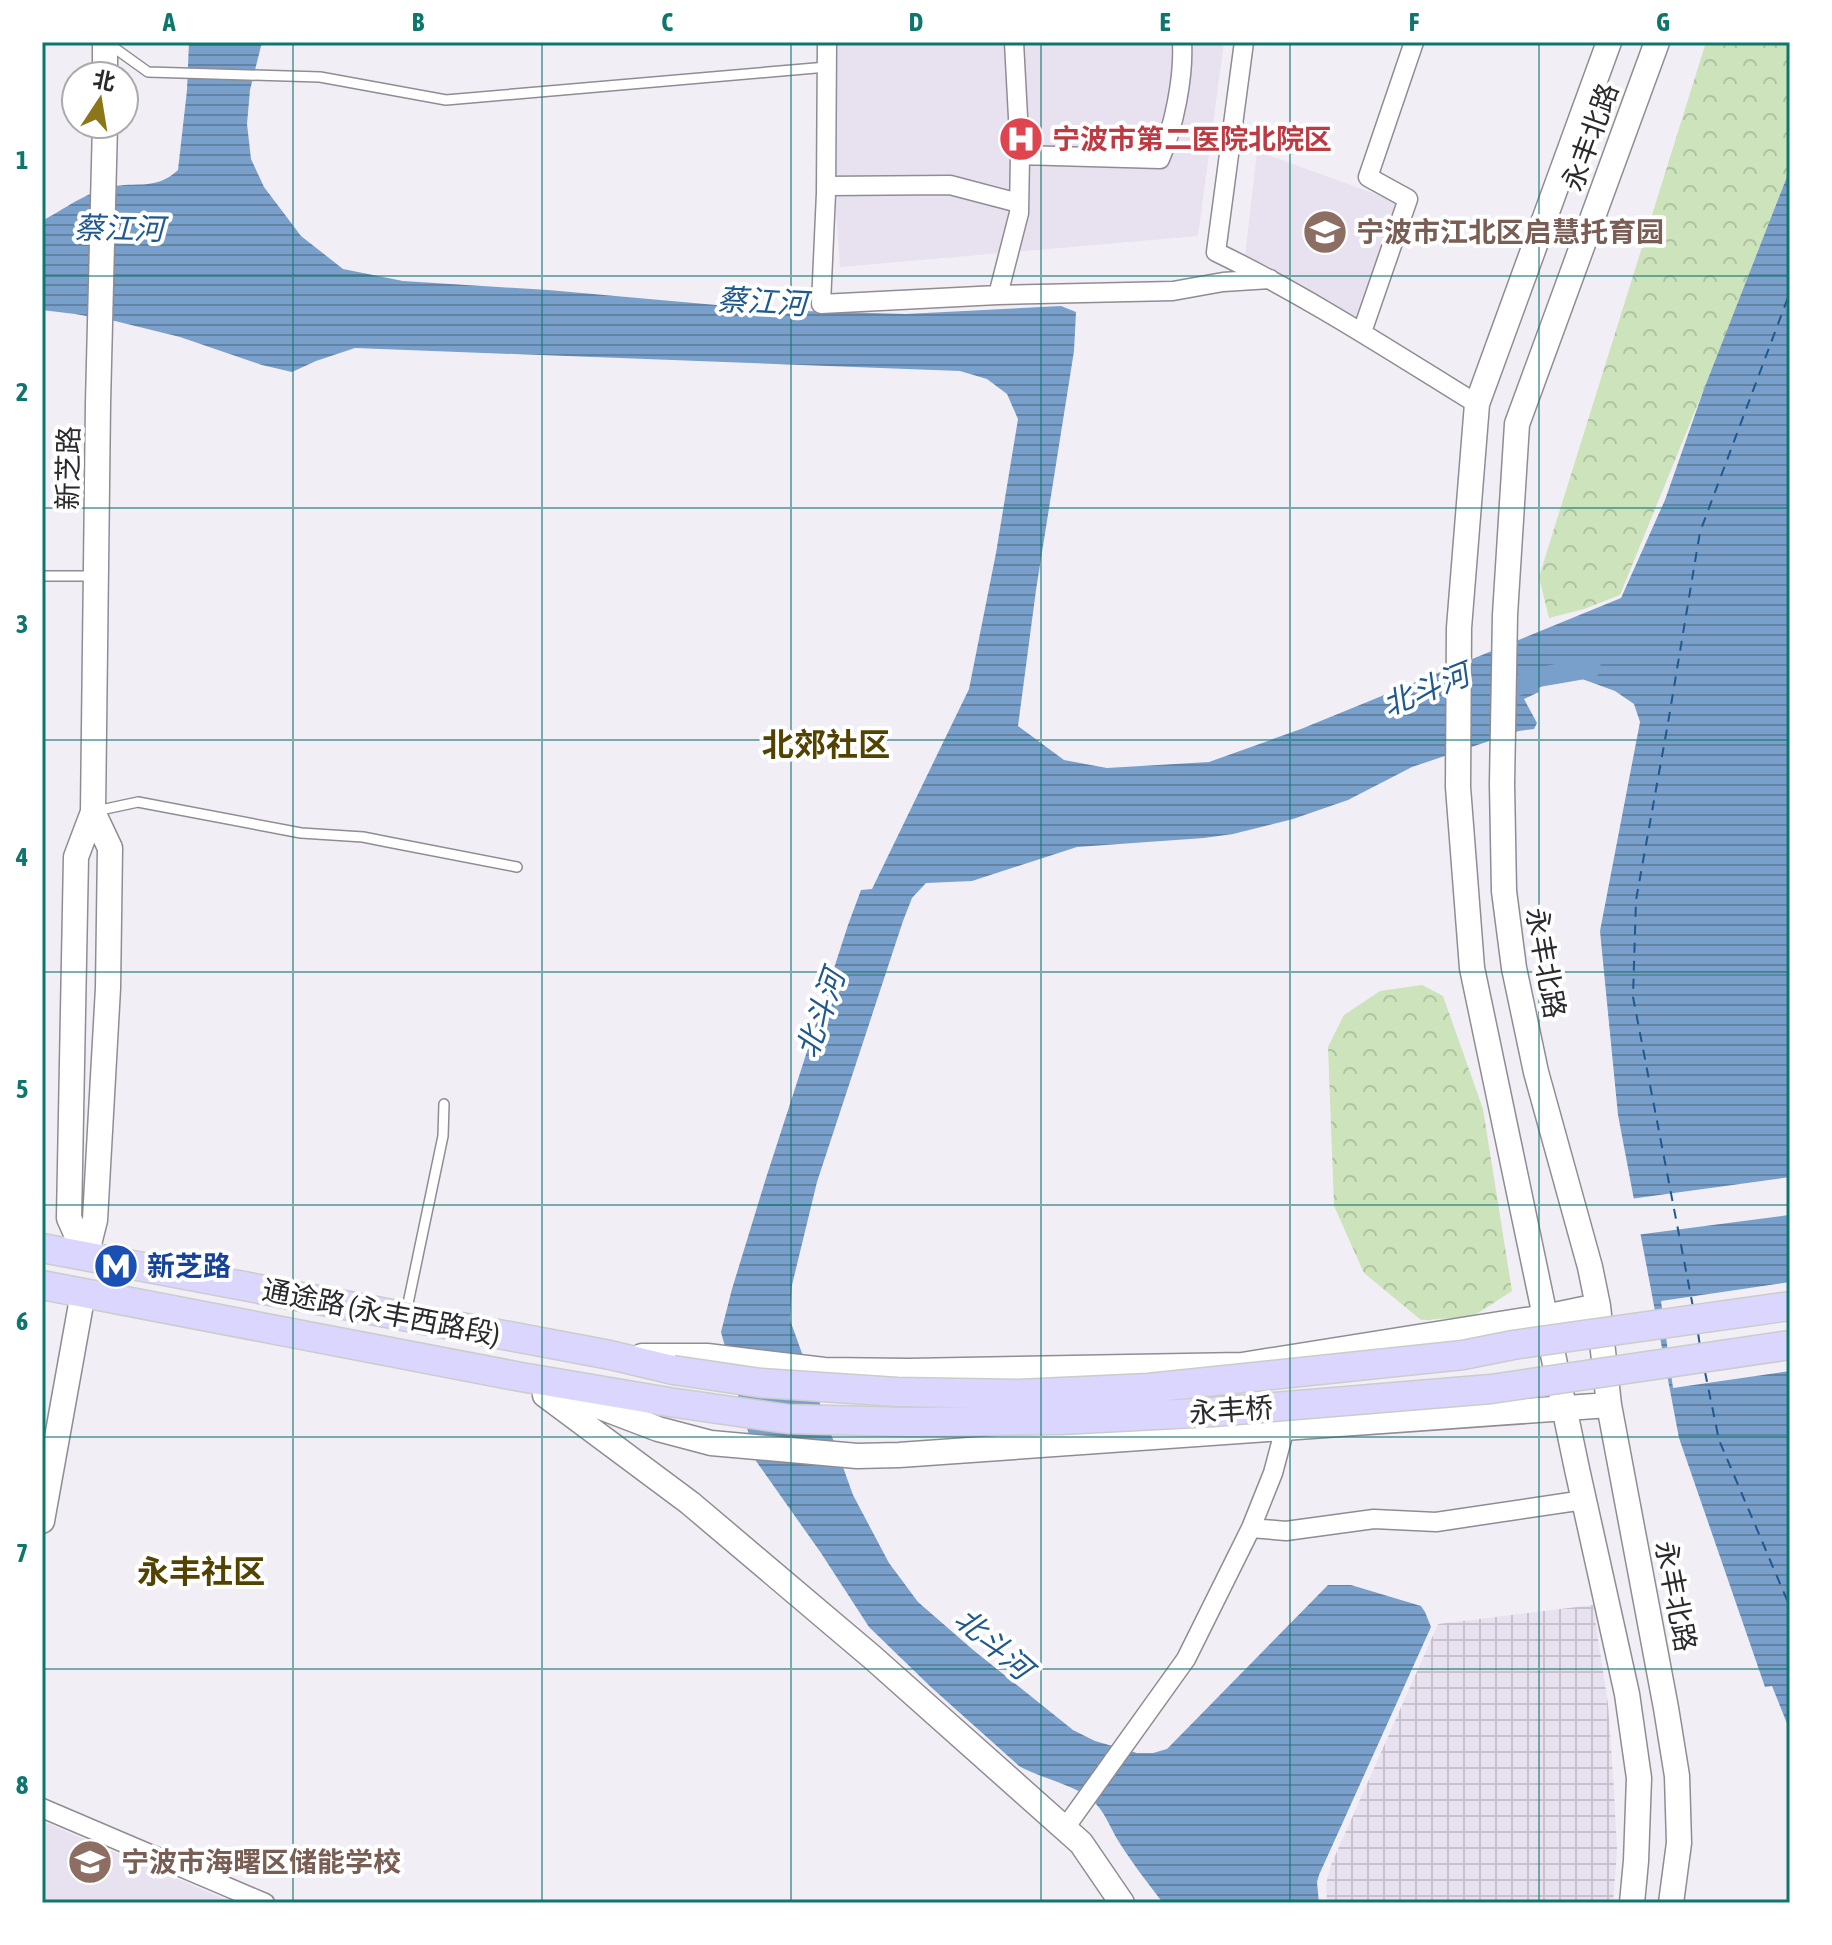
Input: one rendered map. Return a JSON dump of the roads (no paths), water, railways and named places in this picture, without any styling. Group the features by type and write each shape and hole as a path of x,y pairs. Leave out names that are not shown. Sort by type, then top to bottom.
{"main road":[{"name":"永丰北路","path":"1609,42 1477,404 1459,628 1458,787 1472,968 1627,1694 1639,1778 1632,1903"},
{"name":"永丰北路","path":"1657,42 1517,424 1505,615 1502,784 1504,891 1514,968 1536,1072 1598,1306 1609,1405 1677,1776 1679,1843 1671,1903"},
{"name":"新芝路","path":"86,1256 69,1218 76,857 93,812 105,140"},
{"name":"新芝路","path":"86,1256 95,1220 108,988 110,848 93,812"},
{"name":"通途路 (永丰西路段)","path":"42,1248 610,1355 673,1370"},
{"name":"通途路 (永丰西路段)","path":"42,1285 521,1377 669,1402"},
{"path":"42,1521 83,1293"},
{"path":"610,1355 707,1356 824,1370 1242,1365 1598,1306"},
{"name":"永丰桥","path":"673,1370 761,1383 897,1392 1019,1394 1148,1388 1463,1355 1513,1345 1790,1306"},
{"name":"永丰桥","path":"669,1402 788,1419 910,1422 1061,1420 1198,1413 1491,1389 1790,1345"},
{"path":"521,1377 658,1429 711,1443 857,1456 1609,1405"},
{"path":"521,1377 690,1503 872,1657 1081,1843 1122,1903"}],"street":[{"path":"827,42 821,304 998,295 1173,291 1271,278"},
{"path":"998,295 1019,213 1020,155 1014,42"},
{"path":"1020,155 1160,159 1168,142 1183,64 1182,42"},
{"path":"1244,42 1216,252 1271,278 1477,404"},
{"path":"1362,332 1408,199 1368,177 1414,42"},
{"path":"826,186 950,185 1019,203"},
{"path":"1065,1828 1186,1659 1251,1528 1273,1473 1285,1428"},
{"path":"1251,1528 1286,1531 1374,1519 1436,1522 1584,1500"},
{"path":"42,1808 265,1903"}],"lane":[{"path":"105,42 148,72 320,77 446,100 827,67"},
{"path":"42,576 96,576"},
{"path":"93,812 138,802 301,833 376,839 517,867"},
{"path":"405,1316 443,1136 444,1104"}],"water":[{"name":"蔡江河","path":"189,42 262,42 250,90 247,124 251,159 264,187 301,236 343,269 403,281 548,290 771,310 906,314 1061,306 1076,312 1074,351 1018,726 1064,760 1107,768 1209,762 1301,729 1621,598 1665,500 1704,389 1790,169 1790,1731 1772,1686 1765,1687 1679,1438 1618,1115 1600,931 1640,722 1634,704 1615,691 1552,668 1538,670 1539,692 1524,699 1537,723 1534,729 1519,731 1412,767 1348,800 1293,819 1204,838 1077,847 972,881 926,883 912,898 903,921 817,1182 792,1285 790,1320 853,1495 889,1563 918,1602 1073,1730 1095,1741 1137,1753 1167,1749 1328,1585 1351,1585 1421,1606 1431,1627 1319,1875 1319,1903 1163,1903 1129,1858 1097,1804 1076,1790 1019,1766 869,1627 756,1461 721,1332 766,1178 861,890 872,889 969,689 1018,419 1007,394 987,379 960,371 355,348 292,372 180,337 115,321 42,310 42,221 101,190 162,181 178,170"}],"waterway":[{"name":"北斗河","path":"1514,687 1539,677 1591,668"}],"place":[{"name":"宁波市第二医院北院区","path":"1021,139"},
{"name":"宁波市江北区启慧托育园","path":"1325,232"},
{"name":"新芝路","path":"116,1266"},
{"name":"宁波市海曙区储能学校","path":"90,1862"}],"district":[{"name":"北郊社区","path":"826,745"},
{"name":"永丰社区","path":"201,1572"}]}
